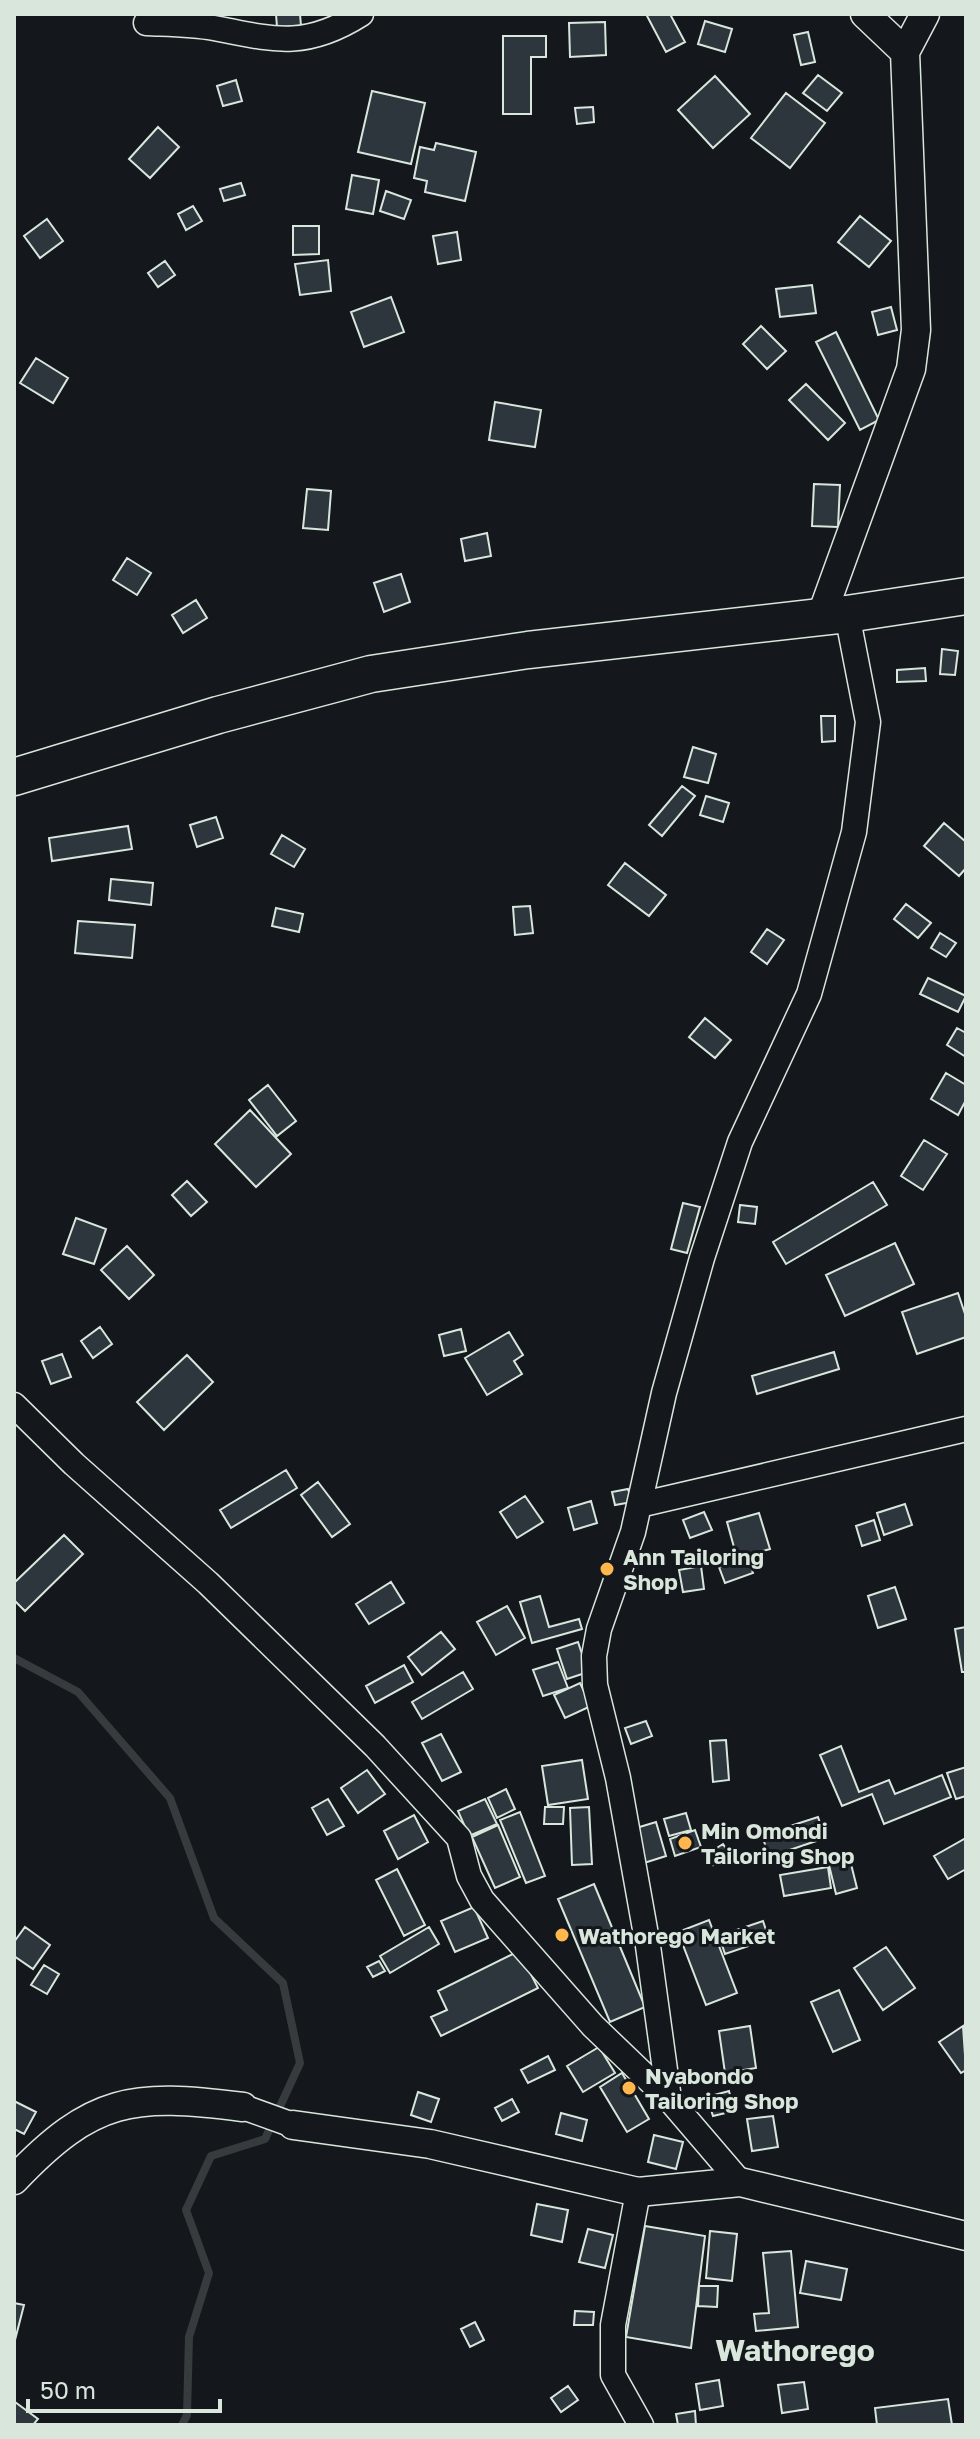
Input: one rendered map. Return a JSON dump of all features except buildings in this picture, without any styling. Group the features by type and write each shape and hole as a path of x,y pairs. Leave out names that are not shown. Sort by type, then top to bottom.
{"main road":[{"path":"14,777 218,715 371,674 528,650 834,616 966,596"}],"street":[{"path":"146,23 211,28 261,39 285,40 322,35 361,14"},
{"path":"865,14 905,52"},
{"path":"669,2099 643,1915 618,1778 595,1685 594,1656 599,1629 639,1505 664,1393 702,1258 740,1142 809,994 854,832 868,722 834,616 911,369 916,330 905,52 925,14"},
{"path":"14,1405 208,1583 375,1746 459,1838 469,1876 482,1900 593,2026 669,2099 740,2182"},
{"path":"639,1505 966,1429"},
{"path":"14,2180 62,2134 88,2117 125,2105 171,2098 243,2107 293,2125 430,2144 638,2192 740,2182 966,2236"},
{"path":"638,2192 613,2325 613,2375 641,2425"}],"waterway":[{"path":"14,1658 78,1692 170,1798 214,1918 283,1983 300,2063 265,2139 211,2156 186,2210 209,2273 189,2337 187,2415 182,2425"}],"place":[{"name":"Ann Tailoring Shop","path":"607,1569"},
{"name":"Min Omondi Tailoring Shop","path":"685,1843"},
{"name":"Wathorego Market","path":"562,1935"},
{"name":"Nyabondo Tailoring Shop","path":"629,2088"}],"district":[{"name":"Wathorego","path":"795,2350"}]}
